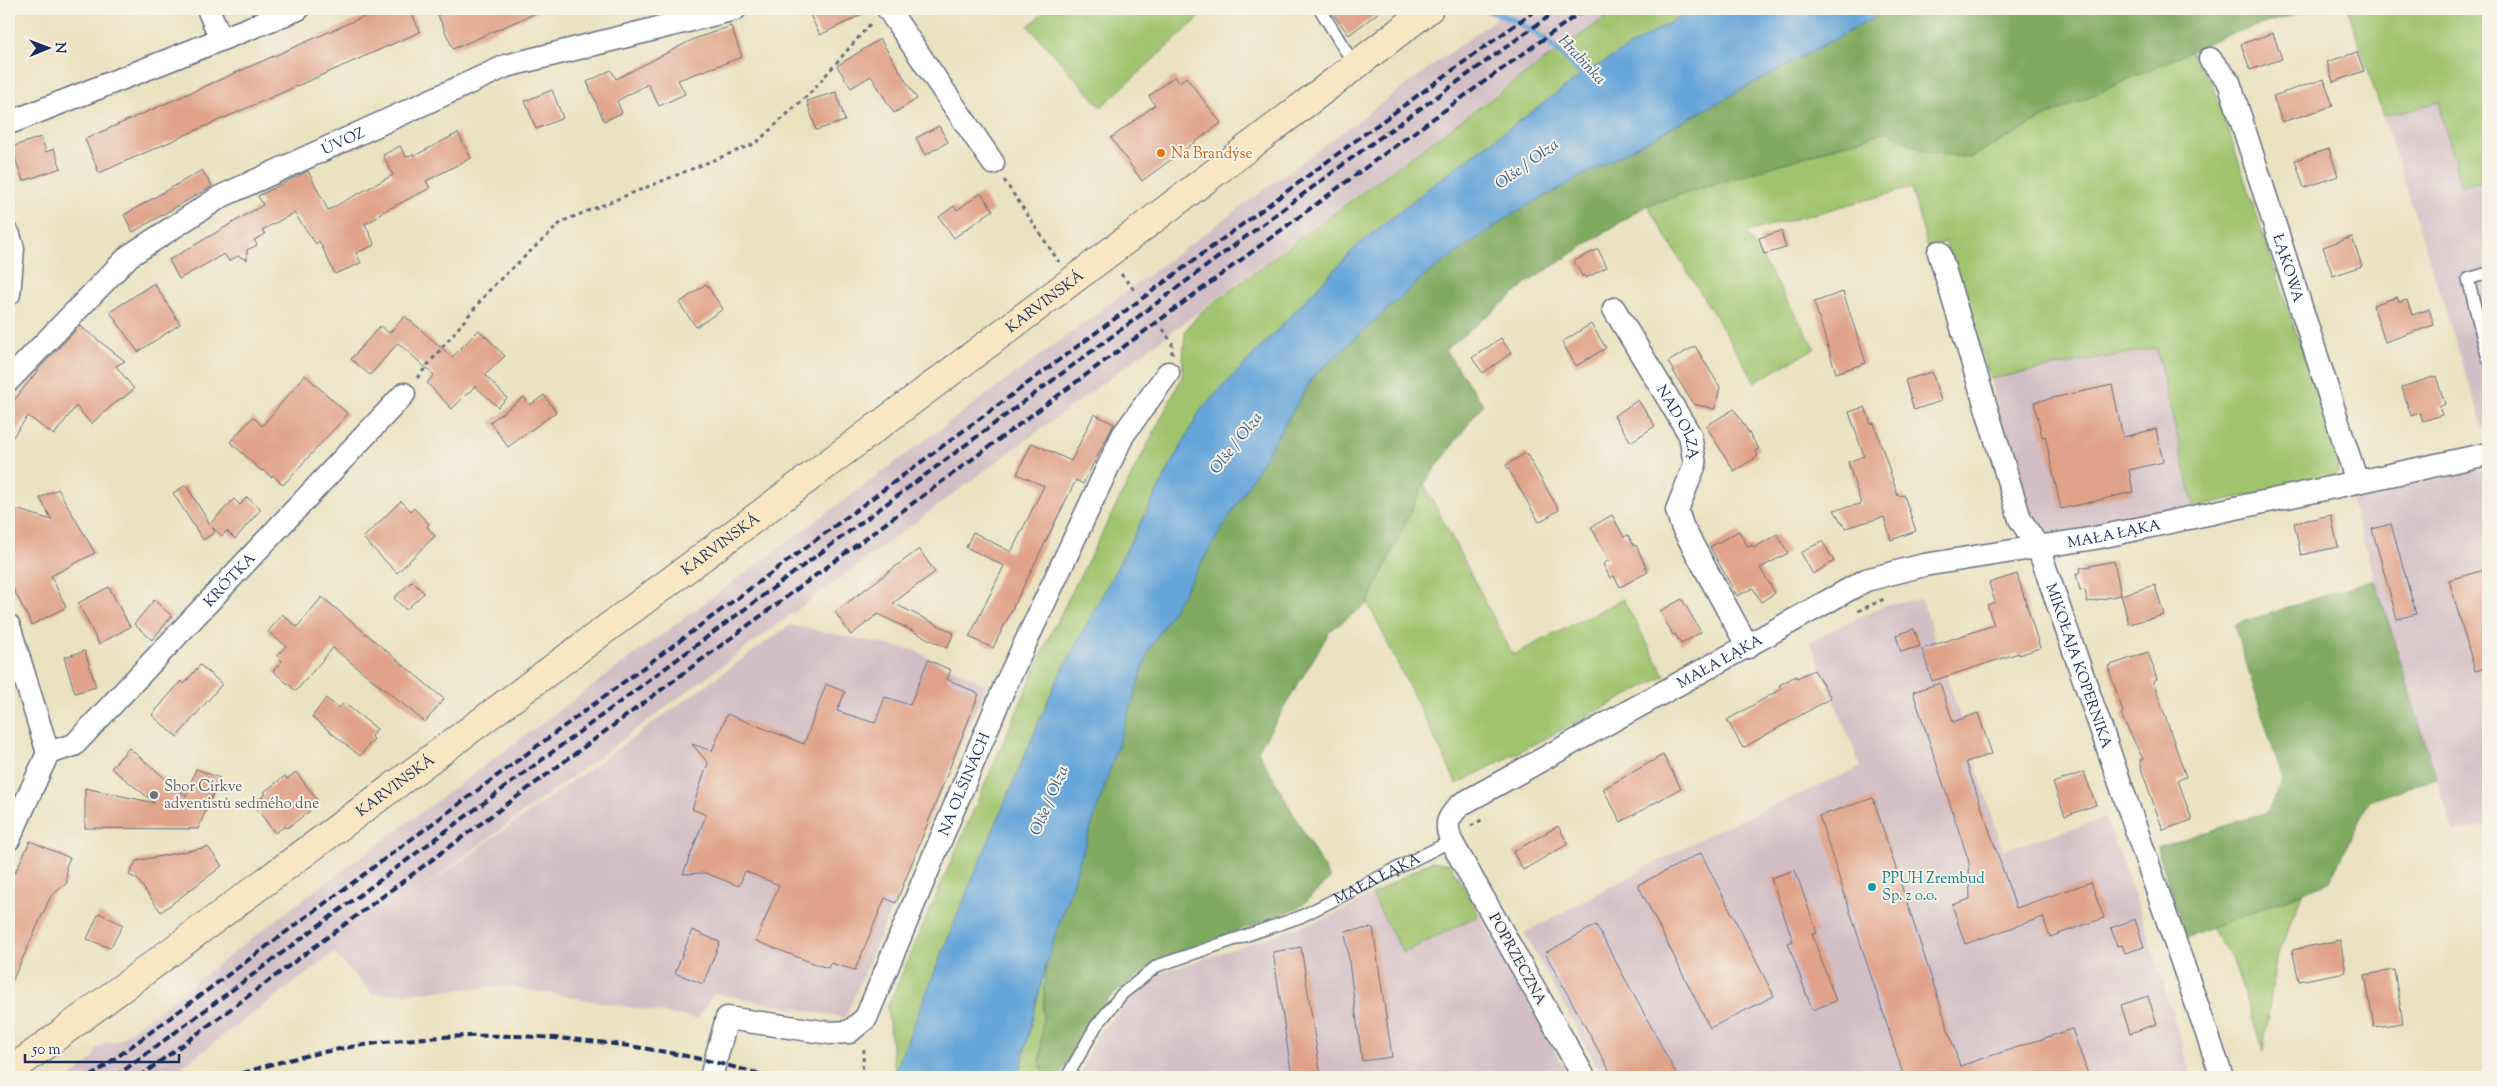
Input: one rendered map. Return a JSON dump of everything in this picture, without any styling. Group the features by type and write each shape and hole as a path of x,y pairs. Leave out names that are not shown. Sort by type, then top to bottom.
{"main road":[{"name":"KARVINSKÁ","path":"9,1072 429,762 1072,281 1427,10"}],"street":[{"path":"208,9 221,39"},
{"path":"9,123 298,9"},
{"name":"ÚVOZ","path":"9,380 128,256 220,197 506,66 735,9"},
{"path":"883,12 993,163"},
{"name":"ŁĄKOWA","path":"2210,58 2229,82 2357,482"},
{"path":"9,235 13,249 9,294"},
{"name":"MIKOŁAJA KOPERNIKA","path":"1939,252 2020,519 2038,547 2222,1077"},
{"name":"NAD OLZĄ","path":"1614,309 1690,435 1695,464 1677,510 1682,526 1748,647"},
{"name":"NA OLŠINÁCH","path":"711,1077 727,1018 830,1033 849,1032 866,1018 1005,686 1123,435 1168,373"},
{"name":"KRÓTKA","path":"48,753 74,745 404,394"},
{"name":"MAŁA ŁĄKA","path":"1459,835 1446,828 1450,815 1460,805 1866,580 1924,565 2095,538 2488,454"},
{"path":"9,626 48,753 9,839"},
{"name":"POPRZECZNA","path":"1459,835 1584,1077"}],"lane":[{"path":"1320,9 1355,66"},
{"path":"2488,273 2468,279 2488,359"},
{"name":"MAŁA ŁĄKA","path":"1067,1077 1096,1026 1122,994 1157,966 1300,917 1459,835"}],"path":[{"path":"404,394 492,287 563,221 756,143 811,92 883,12"},
{"path":"993,163 1072,281"},
{"path":"1850,615 1888,597"},
{"path":"1459,835 1491,814"}],"shaded area":[{"path":"1509,9 1618,9 1494,95 1344,204 387,914 790,625 913,650 986,685 845,1018 714,993 698,1019 506,986 373,995 334,953 168,1077 70,1077 93,1059 96,1049 107,1042 118,1041 293,907"},
{"path":"2439,102 2461,186 2488,179 2488,426 2483,427 2383,116"},
{"path":"2156,348 2194,507 2045,536 2029,519 1990,379"},
{"path":"2488,468 2488,825 2453,832 2350,498"},
{"path":"1922,599 2003,850 2106,818 2139,907 2192,1077 1603,1077 1524,933 1711,833 1861,767 1810,641 1888,604"},
{"path":"1372,895 1403,953 1479,915 1569,1077 1079,1077 1095,1038 1153,976 1334,915"}],"green space":[{"path":"1048,9 1209,9 1101,107 1028,26"},
{"path":"1618,9 1693,9 1582,75 1435,183 1358,245 1200,411 1055,684 957,916 895,1072 887,1008 1052,631 1182,377 1185,331 1200,313 1304,235"},
{"path":"1890,9 2312,9 2224,36 2049,115 1969,158 1923,151 1888,131 1647,205 1533,279 1445,350 1483,404 1424,484 1368,603 1330,631 1258,751 1330,879 1299,908 1158,960 1108,999 1059,1077 1043,1077 1040,1060 1046,964 1149,650 1313,377 1423,277 1514,213"},
{"path":"2348,9 2488,9 2488,179 2461,186 2439,102 2383,116"},
{"path":"2190,51 2213,85 2337,455 2338,471 2335,476 2194,507 2156,348 1990,379 1945,242 1928,248 1911,188 1746,232 1815,348 1755,382 1647,205 1888,131 1923,151 1969,158 2049,115"},
{"path":"1424,484 1513,655 1623,599 1665,676 1457,784 1368,603"},
{"path":"2375,579 2436,778 2369,801 2329,882 2186,938 2157,848 2267,812 2283,781 2234,625"},
{"path":"1431,861 1450,864 1479,915 1403,953 1372,895"},
{"path":"2302,893 2276,960 2263,1051 2232,958 2210,928"},
{"path":"1046,964 1040,1060 1043,1077 1018,1077"}],"water":[{"name":"Olše / Olza","path":"1693,9 1890,9 1514,213 1423,277 1313,377 1149,650 1046,964 1018,1077 893,1077 957,916 1055,684 1200,411 1358,245 1435,183 1582,75"}],"building":[{"path":"381,9 410,9 420,32 99,173 85,139"},
{"path":"447,9 545,9 453,49 437,13"},
{"path":"807,9 873,9 820,35"},
{"path":"1329,9 1383,9 1349,35"},
{"path":"731,26 742,57 678,80 685,94 659,106 648,84 617,101 622,113 604,121 587,82 611,70 616,79 694,39"},
{"path":"2273,33 2282,59 2250,70 2241,44"},
{"path":"880,39 917,99 894,113 871,76 851,88 837,66"},
{"path":"2357,52 2364,71 2333,82 2327,62"},
{"path":"1175,76 1179,82 1186,77 1221,123 1142,181 1111,138 1155,105 1149,96"},
{"path":"2324,79 2333,106 2282,122 2273,96"},
{"path":"552,90 563,118 536,129 525,101"},
{"path":"836,92 845,121 816,130 807,101"},
{"path":"939,126 948,142 925,155 916,138"},
{"path":"458,133 471,158 426,181 430,188 379,214 380,216 365,224 375,245 356,253 361,263 335,274 319,241 316,244 294,213 262,230 265,234 254,240 257,245 247,250 247,260 238,256 229,261 224,254 179,279 169,260 263,205 258,196 308,171 328,210 393,175 383,155 400,146 406,157 413,154 414,156"},
{"path":"41,137 46,152 54,149 61,168 23,181 11,147"},
{"path":"2329,149 2338,176 2304,188 2295,160"},
{"path":"202,170 212,186 133,232 124,215"},
{"path":"981,193 993,210 954,238 939,217 954,206 957,210"},
{"path":"1781,231 1786,248 1764,254 1759,238"},
{"path":"2352,237 2362,266 2333,276 2323,247"},
{"path":"1598,249 1607,267 1586,278 1584,275 1582,276 1574,261"},
{"path":"154,283 180,324 138,352 110,312"},
{"path":"706,284 723,309 696,327 679,303"},
{"path":"1843,292 1866,363 1836,373 1814,302"},
{"path":"2397,297 2399,302 2407,300 2412,315 2429,309 2434,325 2385,342 2373,305"},
{"path":"405,316 452,357 479,330 505,356 485,375 507,398 498,407 475,386 452,409 427,383 434,375 398,343 370,375 351,359 380,326 389,333"},
{"path":"1591,324 1606,348 1576,366 1562,342"},
{"path":"80,326 125,361 116,366 134,389 91,424 76,406 54,435 28,416 9,442 9,407 42,365"},
{"path":"1501,338 1511,353 1483,373 1472,358"},
{"path":"1695,346 1720,387 1715,409 1693,404 1668,362"},
{"path":"1932,372 1941,401 1914,410 1905,380"},
{"path":"305,375 348,414 283,485 273,475 271,477 262,471 230,442 253,417 262,426"},
{"path":"2436,376 2445,404 2439,407 2442,415 2423,421 2420,413 2411,416 2402,387"},
{"path":"2112,385 2123,437 2156,429 2163,462 2129,470 2133,492 2061,509 2045,436 2042,437 2034,402"},
{"path":"544,395 556,412 508,447 490,422 524,397 530,405"},
{"path":"1638,400 1655,426 1631,442 1614,416"},
{"path":"1865,407 1871,424 1874,423 1898,496 1904,495 1916,531 1891,540 1884,517 1845,528 1834,510 1861,504 1848,462 1864,456 1849,412"},
{"path":"1734,409 1759,449 1755,451 1758,456 1734,471 1706,426"},
{"path":"1094,414 1114,424 1083,484 1076,480 993,648 969,637 1004,566 966,547 973,532 1011,552 1044,486 1017,474 1032,443 1071,461"},
{"path":"1526,453 1559,510 1539,522 1506,465"},
{"path":"186,485 210,524 234,499 240,505 247,497 261,509 235,539 227,531 222,536 212,527 215,532 203,540 173,493"},
{"path":"58,489 95,553 51,576 66,607 32,625 9,581 9,515 19,510 52,520 40,498"},
{"path":"401,501 411,511 414,508 429,524 427,527 435,536 397,573 363,538"},
{"path":"1612,515 1624,537 1628,535 1634,546 1636,545 1648,572 1620,587 1614,576 1610,578 1603,564 1609,560 1591,527"},
{"path":"2331,515 2338,547 2301,555 2294,523"},
{"path":"2391,524 2416,614 2397,619 2372,529"},
{"path":"1739,531 1748,547 1752,545 1754,548 1777,534 1788,553 1760,568 1775,593 1761,602 1753,588 1737,596 1710,547"},
{"path":"1822,541 1834,561 1813,574 1801,553"},
{"path":"919,549 935,572 893,603 954,633 947,648 878,614 851,635 835,612"},
{"path":"2114,561 2121,595 2087,602 2085,590 2080,591 2076,574 2081,572 2080,568"},
{"path":"2488,569 2488,667 2475,671 2449,580"},
{"path":"2017,574 2040,648 1932,681 1922,649 1994,625 1987,605 1995,602 1989,583"},
{"path":"412,581 424,593 406,610 394,598"},
{"path":"2155,585 2164,615 2129,624 2121,595"},
{"path":"109,587 130,627 99,644 78,603"},
{"path":"322,597 444,699 425,722 333,648 296,691 273,671 282,661 277,656 286,646 268,632 282,614 297,627"},
{"path":"1682,599 1701,632 1681,644 1675,634 1673,635 1660,611"},
{"path":"154,600 172,616 152,640 134,624"},
{"path":"1914,629 1920,646 1901,652 1896,635"},
{"path":"85,651 96,687 75,693 64,657"},
{"path":"2148,652 2157,679 2153,681 2186,777 2178,780 2192,820 2163,830 2142,771 2140,760 2143,759 2121,715 2123,712 2108,666"},
{"path":"928,660 951,670 947,679 979,694 896,903 885,898 855,970 830,963 828,968 756,941 779,885 745,871 739,886 705,873 683,874 706,815 692,809 708,763 692,744 712,751 727,714 804,744 826,684 845,692 837,711 875,723 885,697 910,705"},
{"path":"200,665 222,684 177,737 152,715 181,681 184,684"},
{"path":"1814,670 1831,698 1743,748 1727,720 1781,689 1779,685 1796,676 1797,678"},
{"path":"1940,683 1953,722 1978,713 1992,754 1966,762 2016,908 2091,882 2104,918 2050,937 2043,917 1965,944 1952,905 1970,899 1969,862 1913,692"},
{"path":"326,698 338,708 344,703 377,729 371,736 374,739 360,756 312,717"},
{"name":"Sbor Církve adventistů sedmého dne","path":"129,748 186,796 196,769 220,778 198,829 85,828 85,788 155,803 111,768"},
{"path":"1663,755 1681,788 1621,822 1603,789"},
{"path":"296,772 318,801 308,809 310,811 287,828 285,826 275,833 253,804 266,794 264,792 285,776 287,779"},
{"path":"2084,772 2096,805 2065,816 2053,783"},
{"name":"PPUH Zrembud Sp. z o.o.","path":"1873,798 1960,1066 2072,1029 2089,1077 1904,1077 1819,816"},
{"path":"1558,826 1568,844 1523,870 1513,852"},
{"path":"30,841 70,858 66,866 67,883 51,896 9,988 9,870 15,873"},
{"path":"208,847 222,866 161,912 137,879 129,875 136,861"},
{"path":"1701,853 1774,996 1710,1028 1638,885"},
{"path":"1795,870 1817,933 1812,934 1836,1001 1812,1010 1788,943 1793,941 1771,878"},
{"path":"99,913 123,925 110,948 87,939"},
{"path":"2135,919 2144,947 2125,953 2122,945 2117,946 2111,928"},
{"path":"1596,925 1678,1077 1613,1077 1545,953"},
{"path":"1373,928 1392,1057 1362,1061 1345,931"},
{"path":"692,930 720,942 703,984 675,973"},
{"path":"2340,940 2346,972 2299,981 2292,950"},
{"path":"1301,947 1321,1077 1292,1077 1273,952"},
{"path":"2394,970 2403,1023 2374,1027 2365,975"},
{"path":"2148,996 2157,1024 2130,1033 2121,1005"}],"waterway":[{"name":"Hrabinka","path":"1484,9 1529,28 1553,46 1587,81"}],"railway":[{"path":"90,1077 1355,141 1537,9"},
{"path":"115,1077 1364,149 1559,9"},
{"path":"139,1077 1373,162 1585,9"},
{"path":"231,1077 297,1058 364,1045 432,1038 500,1036 569,1039 637,1047 704,1060 770,1077"}],"place":[{"name":"Na Brandýse","path":"1161,153"},
{"name":"Sbor Církve adventistů sedmého dne","path":"154,795"},
{"name":"PPUH Zrembud Sp. z o.o.","path":"1872,887"}]}
